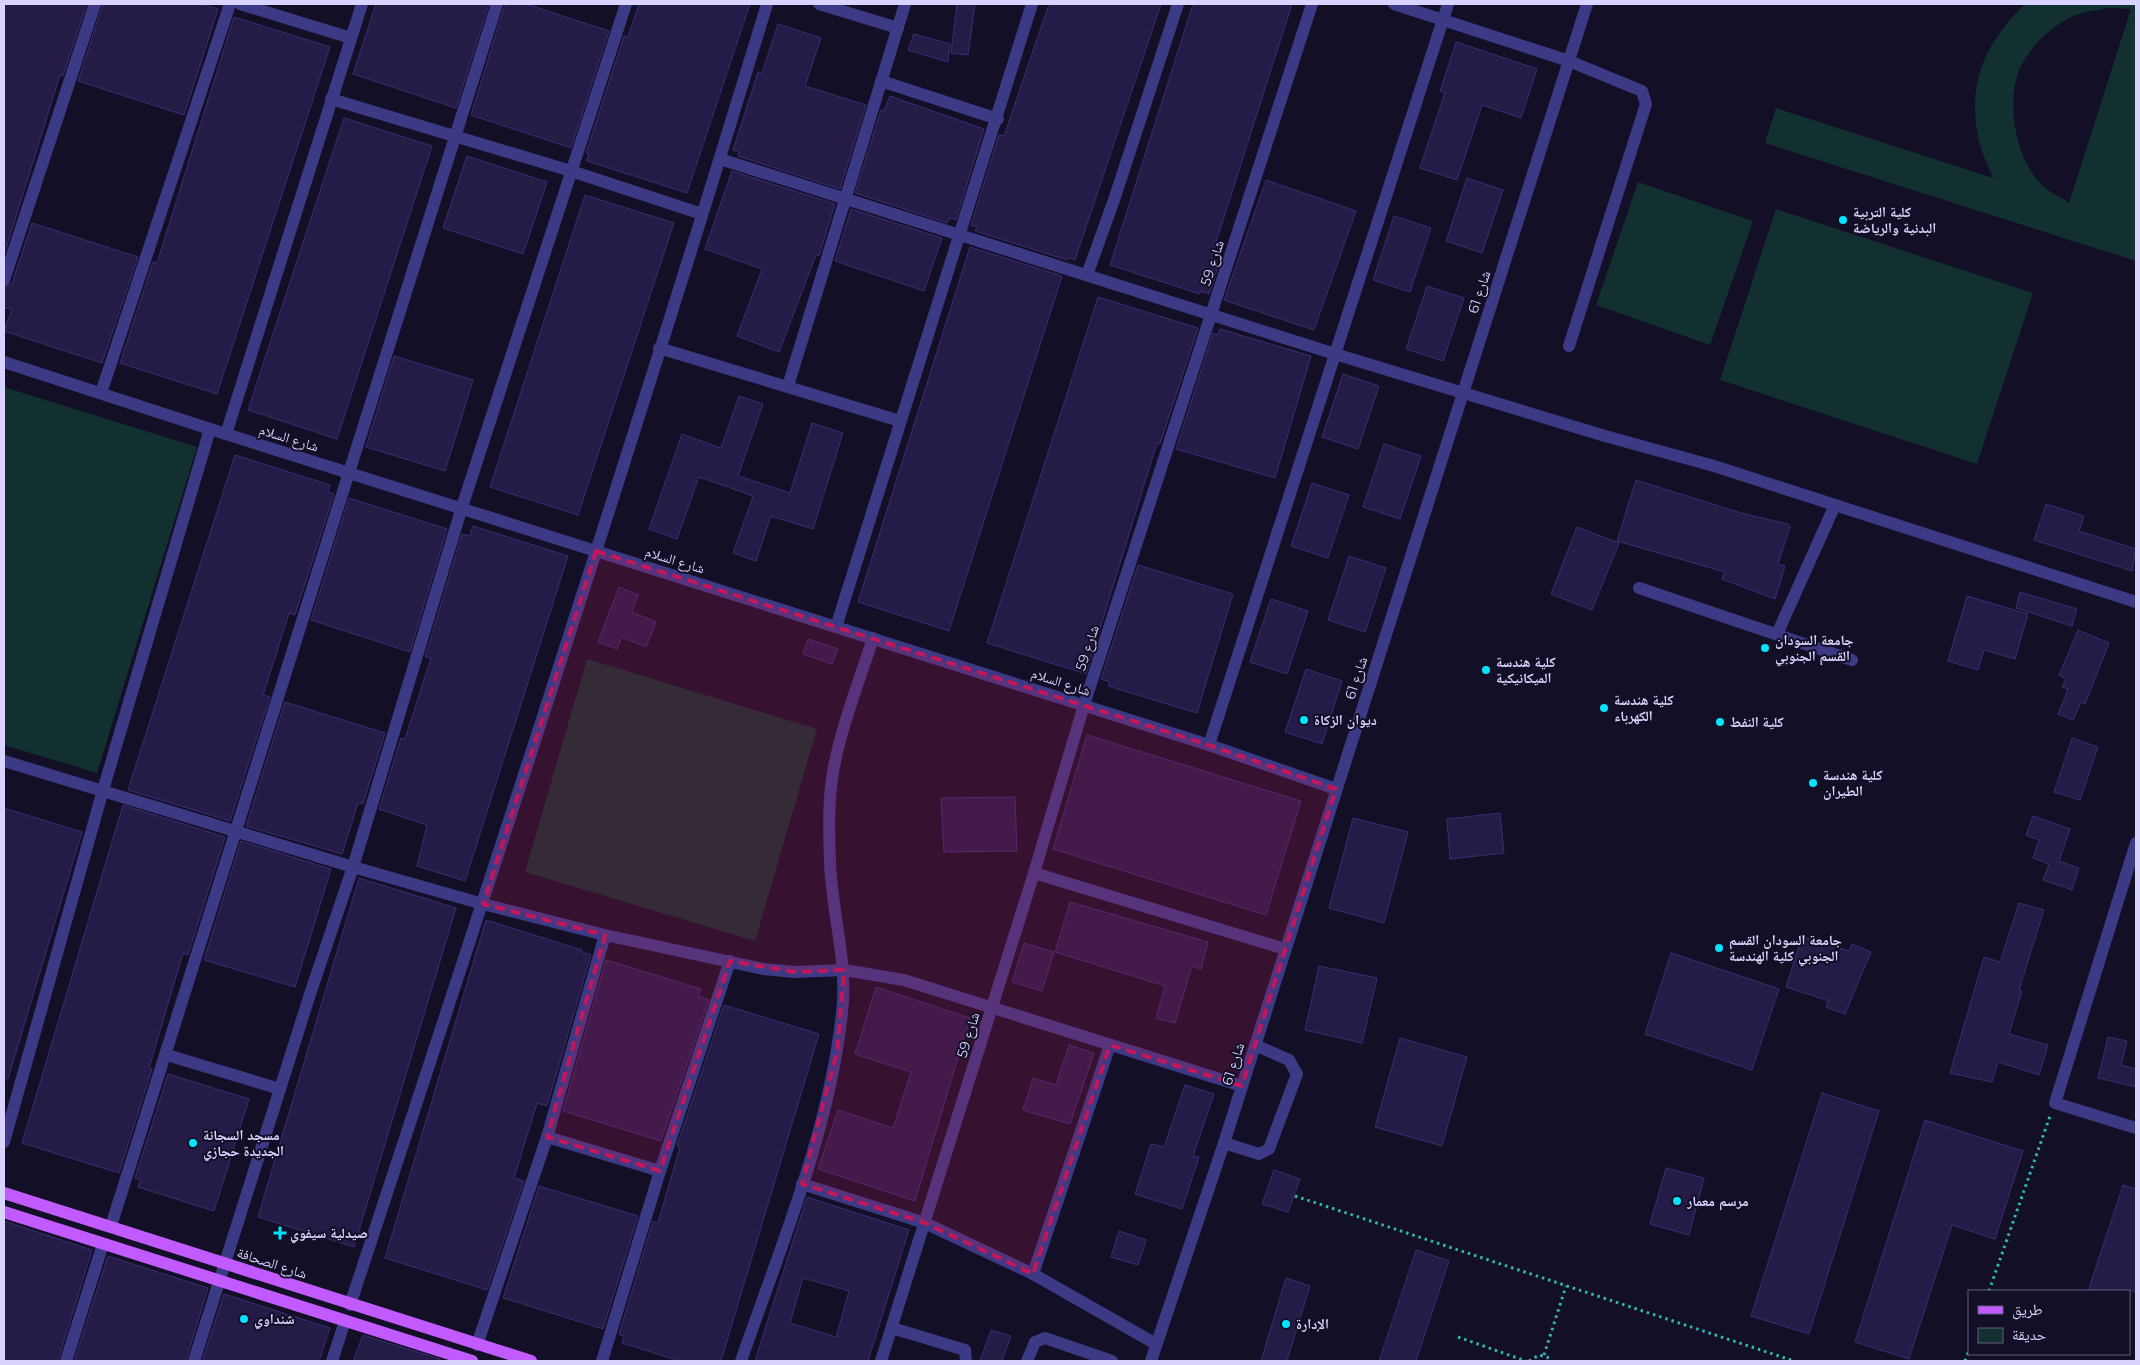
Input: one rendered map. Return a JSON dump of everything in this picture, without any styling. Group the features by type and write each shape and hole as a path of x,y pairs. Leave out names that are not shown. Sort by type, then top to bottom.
{"main road":[{"name":"شارع الصحافة","path":"4,1193 111,1226 350,1305 531,1361"},
{"path":"4,1212 472,1361"}],"street":[{"path":"4,280 96,4"},
{"path":"102,393 230,4"},
{"path":"240,4 351,38"},
{"path":"226,434 362,4"},
{"path":"111,1226 167,1055 235,832 453,138 497,4"},
{"path":"194,1361 353,866 462,508 626,4"},
{"path":"350,1305 483,904 720,159 767,4"},
{"path":"819,4 898,28"},
{"path":"788,386 905,4"},
{"path":"836,627 998,119 1032,4"},
{"path":"1087,275 1114,200 1178,4"},
{"name":"شارع 59","path":"881,1361 1034,874 1084,705 1312,4"},
{"path":"1394,4 1570,61 1642,91 1646,104 1569,346"},
{"path":"1209,745 1448,4"},
{"name":"شارع 61","path":"1151,1361 1224,1144 1587,4"},
{"path":"881,81 998,119"},
{"path":"331,99 453,138 571,171 702,214"},
{"path":"720,159 1335,354 1596,433 1714,466 2136,602"},
{"path":"659,348 788,386 900,422"},
{"name":"شارع السلام","path":"4,362 1209,745 1336,790"},
{"path":"4,1142 103,790 210,429"},
{"path":"1777,634 1836,505"},
{"path":"1639,588 1852,660"},
{"path":"741,1361 802,1184 828,1094 837,1051 843,1012 844,970 834,909 830,863 832,774 837,751 873,638"},
{"path":"4,761 235,832 483,904 605,935 762,969 796,972 844,970 904,980 993,1006 1242,1086"},
{"path":"2136,842 2054,1103 2136,1128"},
{"path":"1034,874 1285,949"},
{"path":"477,1345 547,1137 605,935"},
{"path":"602,1361 660,1171 730,961"},
{"path":"1033,1274 1110,1045"},
{"path":"1224,1144 1259,1154 1269,1149 1297,1074 1289,1060 1255,1045"},
{"path":"167,1055 280,1089"},
{"path":"547,1137 660,1171"},
{"path":"802,1184 925,1223 1033,1274 1156,1344"},
{"path":"66,1361 103,1244"},
{"path":"332,1361 345,1321"},
{"path":"892,1328 964,1350 966,1361"},
{"path":"1027,1361 1035,1342 1045,1338 1112,1361"}],"path":[{"path":"1989,1290 2054,1103"},
{"path":"1295,1196 1794,1361"},
{"path":"1544,1355 1566,1286"},
{"path":"1458,1336 1528,1361 1535,1356 1544,1355 1552,1361"}],"highlighted area":[{"path":"596,551 1209,745 1336,789 1242,1086 1110,1045 1033,1274 925,1223 802,1184 837,1051 844,970 795,972 730,961 660,1171 547,1137 605,935 483,904"}],"green space":[{"path":"2025,4 2136,4 2136,261 1765,143 1776,108 1993,178 1981,149 1977,128 1975,107 1977,88 1988,52 2010,20","holes":["2108,8 2131,9 2069,203 2043,186 2033,175 2025,161 2019,145 2013,111 2017,78 2022,64 2031,50 2043,37 2064,21 2079,14"]},
{"path":"1638,182 1753,221 1710,345 1596,305"},
{"path":"1776,209 2033,293 1977,464 1720,380"},
{"path":"4,387 197,447 97,773 4,745"},
{"path":"587,659 817,729 755,941 525,872"}],"building":[{"path":"4,4 87,4 63,76 60,75 4,255"},
{"path":"103,4 202,4 218,9 184,115 78,81"},
{"path":"376,4 489,4 456,108 353,74"},
{"path":"505,4 526,4 609,31 571,148 471,115"},
{"path":"639,4 750,4 687,193 587,161 589,154 586,153 624,36 628,37"},
{"path":"957,4 975,4 968,55 951,53"},
{"path":"1049,4 1161,4 1075,260 1068,258 1067,260 975,231 977,227 971,225 999,135 1004,136"},
{"path":"1193,4 1292,4 1211,258 1220,261 1209,294 1200,291 1200,294 1110,265"},
{"path":"234,17 330,47 217,394 120,363 153,262 157,263"},
{"path":"778,24 821,38 805,86 866,105 840,189 738,156 739,152 733,150 758,72 762,73"},
{"path":"914,34 950,44 948,62 908,50"},
{"path":"1456,42 1537,69 1521,118 1482,105 1457,180 1420,168 1445,93 1440,91"},
{"path":"890,96 984,129 956,220 949,218 947,223 855,193 881,110 884,111"},
{"path":"344,118 432,146 337,439 248,410"},
{"path":"467,156 547,182 523,254 443,228"},
{"path":"732,171 835,204 819,256 816,255 779,352 737,336 762,269 705,249"},
{"path":"1467,178 1503,190 1482,253 1446,241"},
{"path":"1266,180 1356,211 1314,330 1224,300"},
{"path":"585,195 674,223 578,515 490,487"},
{"path":"851,209 942,238 924,291 835,261"},
{"path":"1394,216 1431,228 1410,292 1373,280"},
{"path":"32,223 138,257 102,363 4,331 12,309 4,308 4,288 12,283"},
{"path":"970,247 1062,276 949,631 858,602"},
{"path":"1427,286 1464,298 1443,361 1406,349"},
{"path":"1098,297 1198,328 1160,444 1157,443 1086,674 987,643"},
{"path":"1220,329 1311,356 1275,478 1176,449 1213,333 1218,335"},
{"path":"394,356 473,380 445,471 366,447"},
{"path":"1343,374 1379,386 1358,449 1322,437"},
{"path":"739,396 763,404 738,476 790,493 812,423 843,433 813,529 771,516 756,561 733,553 753,496 699,477 677,539 649,529 682,434 721,448"},
{"path":"1384,444 1421,456 1400,519 1363,507"},
{"path":"235,455 330,485 328,492 334,494 295,615 289,613 263,695 270,697 230,821 128,790"},
{"path":"1636,480 1741,513 1788,524 1790,527 1778,564 1785,566 1775,599 1722,579 1725,572 1617,541"},
{"path":"1312,483 1349,495 1328,558 1291,546"},
{"path":"349,498 447,529 410,652 311,620"},
{"path":"2046,504 2084,516 2079,531 2136,549 2132,571 2034,540"},
{"path":"473,526 568,556 465,881 417,866 427,825 379,809 401,738 405,739 431,658 425,657 462,534 470,536"},
{"path":"1577,527 1619,543 1592,610 1551,594"},
{"path":"1349,556 1386,568 1365,632 1328,620"},
{"path":"1138,565 1233,594 1197,713 1108,686 1110,682 1101,679"},
{"path":"619,587 638,595 632,612 656,622 646,647 622,637 617,649 598,642"},
{"path":"2020,592 2077,609 2072,626 2016,608"},
{"path":"1967,596 2028,614 2015,659 1984,650 1978,670 1948,661"},
{"path":"1271,599 1308,611 1287,674 1250,662"},
{"path":"2078,630 2109,643 2085,704 2081,702 2073,720 2058,714 2068,689 2062,687 2066,679 2059,675"},
{"path":"808,639 838,649 832,664 803,654"},
{"path":"1306,669 1342,681 1322,744 1285,732"},
{"path":"285,702 385,733 363,804 358,803 342,854 246,826"},
{"path":"1087,735 1301,801 1266,915 1053,849"},
{"path":"2072,738 2098,747 2080,800 2054,792"},
{"path":"1015,797 1017,851 944,852 941,798"},
{"path":"123,805 225,837 188,955 183,953 149,1068 152,1069 119,1173 22,1143"},
{"path":"4,808 82,832 8,1079 4,1078"},
{"path":"1500,813 1504,853 1450,859 1447,819"},
{"path":"2033,816 2070,829 2059,861 2079,868 2072,890 2043,880 2049,864 2033,858 2039,840 2026,835"},
{"path":"1353,818 1408,832 1384,923 1329,908"},
{"path":"241,841 331,869 295,987 204,960"},
{"path":"359,878 456,908 354,1247 258,1217"},
{"path":"1070,902 1208,942 1201,969 1192,966 1175,1023 1156,1018 1165,986 1055,952"},
{"path":"2019,903 2044,910 2019,990 2022,991 2009,1034 2048,1045 2039,1075 1998,1062 1992,1082 1950,1073 1984,957 2000,962"},
{"path":"486,920 582,950 582,952 591,955 547,1106 537,1103 514,1178 524,1181 487,1290 385,1258"},
{"path":"1802,937 1849,951 1852,944 1871,952 1845,1014 1826,1007 1829,1001 1786,987"},
{"path":"1024,943 1054,952 1042,991 1012,982"},
{"path":"1671,953 1779,989 1752,1070 1645,1034"},
{"path":"606,960 701,989 698,996 709,1000 661,1141 563,1111"},
{"path":"1319,966 1377,978 1362,1043 1305,1030"},
{"path":"876,987 970,1018 915,1201 818,1169 838,1110 893,1128 911,1072 855,1054"},
{"path":"724,1005 819,1034 721,1361 680,1361 622,1343 624,1336 619,1334 653,1221 658,1223 680,1147 677,1146"},
{"path":"2108,1037 2127,1041 2121,1065 2136,1069 2136,1087 2098,1078"},
{"path":"1400,1038 1467,1057 1442,1146 1375,1127"},
{"path":"1069,1045 1094,1053 1070,1124 1023,1110 1033,1078 1056,1085"},
{"name":"مسجد السجانة الجديدة حجازي","path":"168,1074 249,1099 214,1211 138,1187 141,1180 135,1178"},
{"path":"1185,1085 1214,1094 1193,1156 1199,1157 1182,1209 1135,1194 1151,1144 1164,1147"},
{"path":"1822,1093 1879,1111 1809,1334 1751,1316"},
{"path":"1925,1120 2023,1151 1995,1239 1952,1225 1909,1359 1855,1342"},
{"name":"مرسم معمار","path":"1666,1168 1704,1178 1689,1235 1650,1224"},
{"path":"1274,1170 1300,1179 1288,1212 1262,1204"},
{"path":"2123,1185 2136,1189 2136,1291 2088,1290"},
{"path":"539,1186 638,1216 603,1329 503,1298"},
{"path":"807,1197 909,1230 868,1361 755,1361","holes":["803,1278 849,1291 836,1337 790,1323"]},
{"path":"4,1221 92,1250 58,1361 4,1361"},
{"path":"1119,1231 1146,1240 1138,1265 1111,1257"},
{"path":"1416,1250 1449,1261 1416,1361 1379,1361"},
{"path":"108,1256 208,1288 186,1361 74,1361"},
{"name":"الإدارة","path":"1286,1278 1310,1286 1287,1361 1261,1361"},
{"path":"224,1294 330,1328 319,1361 202,1361"},
{"path":"991,1330 1011,1336 1002,1361 980,1361"},
{"path":"363,1335 440,1359 440,1361 353,1361"}],"place":[{"name":"كلية التربية البدنية والرياضة","path":"1843,220"},
{"name":"جامعة السودان القسم الجنوبي","path":"1765,648"},
{"name":"كلية هندسة الميكانيكية","path":"1486,670"},
{"name":"كلية هندسة الكهرباء","path":"1604,708"},
{"name":"ديوان الزكاة","path":"1304,720"},
{"name":"كلية النفط","path":"1720,722"},
{"name":"كلية هندسة الطيران","path":"1813,783"},
{"name":"جامعة السودان القسم الجنوبي كلية الهندسة","path":"1719,948"},
{"name":"مسجد السجانة الجديدة حجازي","path":"193,1143"},
{"name":"مرسم معمار","path":"1677,1201"},
{"name":"صيدلية سيفوي","path":"280,1233"},
{"name":"شنداوي","path":"244,1319"},
{"name":"الإدارة","path":"1286,1324"}]}
